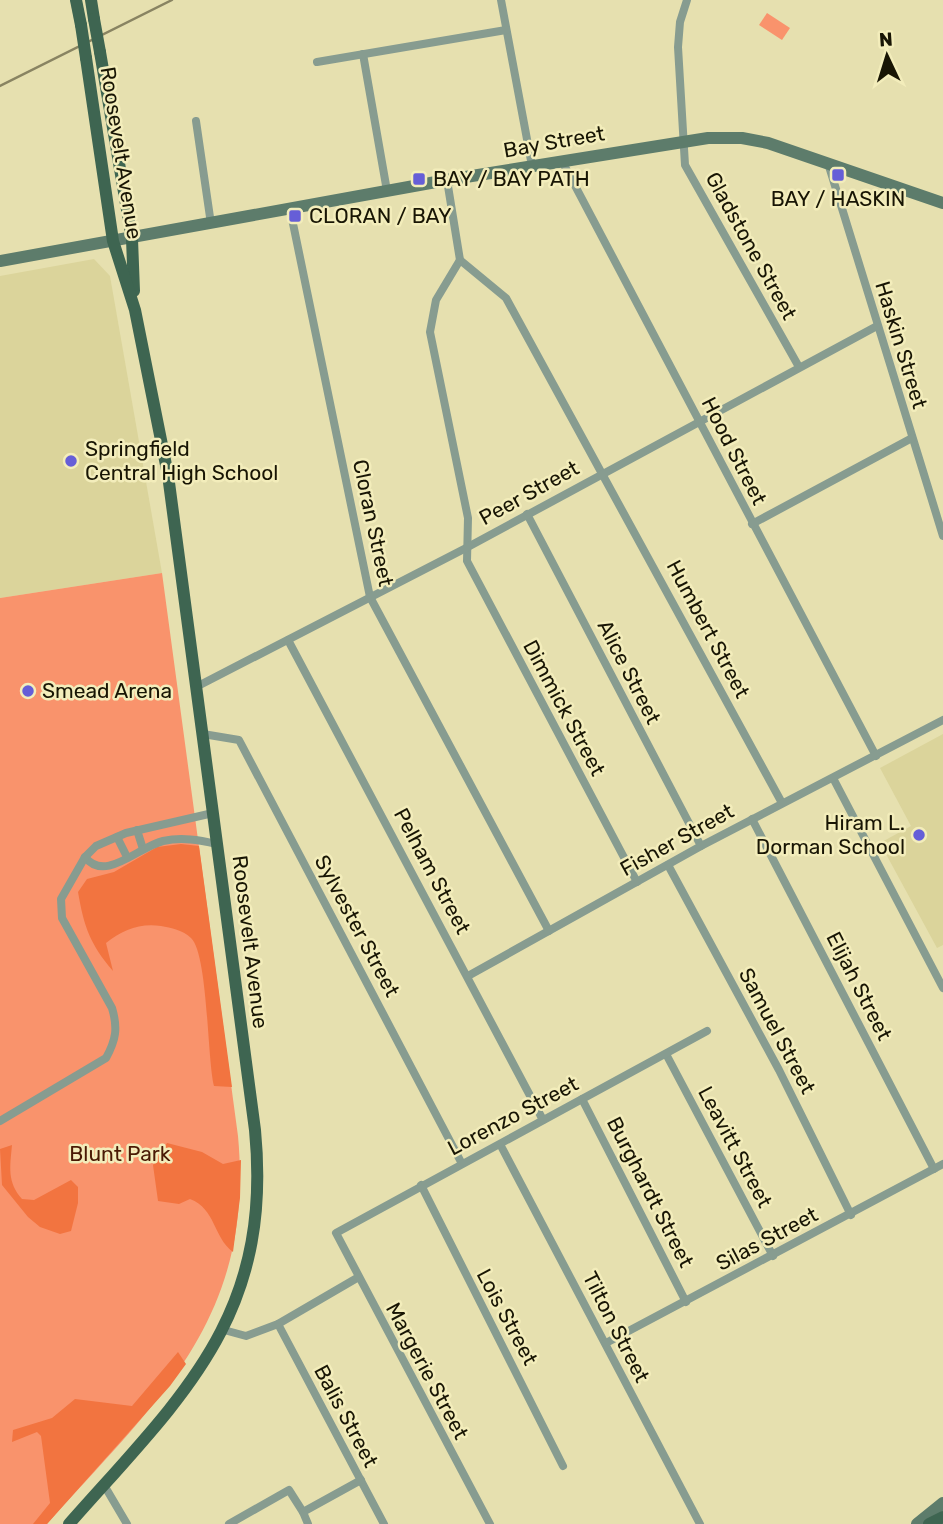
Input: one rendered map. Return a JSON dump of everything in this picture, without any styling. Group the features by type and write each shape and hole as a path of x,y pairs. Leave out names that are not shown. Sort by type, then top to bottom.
{"main road":[{"name":"Roosevelt Avenue","path":"69,1524 183,1395 224,1330 240,1288 251,1246 257,1212 258,1168 168,475 135,310 113,241 76,0"},
{"name":"Roosevelt Avenue","path":"91,0 132,239 135,310"},
{"name":"Bay Street","path":"0,261 681,140 742,138 828,163 943,203"},
{"path":"917,1524 943,1503"},
{"path":"929,1524 943,1517"}],"street":[{"path":"501,0 532,166"},
{"name":"Gladstone Street","path":"687,0 680,22 678,47 681,140 685,165 799,367"},
{"path":"317,62 506,30"},
{"path":"363,54 387,191"},
{"path":"196,121 211,224"},
{"name":"Hood Street","path":"562,160 876,756"},
{"name":"Haskin Street","path":"828,163 943,536"},
{"path":"447,180 460,260"},
{"name":"Cloran Street","path":"290,209 370,597 549,931"},
{"name":"Humbert Street","path":"460,260 506,299 782,803"},
{"name":"Dimmick Street","path":"460,260 436,300 430,332 468,518 466,548 475,580 637,883"},
{"name":"Peer Street","path":"196,687 466,548 600,473 877,326"},
{"path":"752,524 912,438"},
{"name":"Alice Street","path":"527,514 701,846"},
{"name":"Pelham Street","path":"288,640 543,1120"},
{"name":"Fisher Street","path":"468,976 701,846 943,720"},
{"name":"Sylvester Street","path":"203,734 239,740 461,1162"},
{"path":"833,778 943,988"},
{"path":"0,1121 106,1058 115,1042 116,1024 112,1008 62,918 61,899 85,857 96,846 137,830 213,813"},
{"name":"Elijah Street","path":"752,819 934,1169"},
{"path":"137,830 143,849"},
{"path":"117,837 127,857"},
{"path":"85,857 92,866 100,868 162,842 188,838 217,844"},
{"name":"Samuel Street","path":"668,865 779,1070 851,1215"},
{"name":"Lorenzo Street","path":"336,1233 461,1162 501,1146 543,1120 707,1031"},
{"name":"Leavitt Street","path":"666,1054 773,1256"},
{"name":"Burghardt Street","path":"582,1099 686,1302"},
{"name":"Tilton Street","path":"501,1146 701,1524"},
{"name":"Silas Street","path":"606,1343 943,1164"},
{"name":"Lois Street","path":"421,1185 563,1466"},
{"name":"Margerie Street","path":"336,1233 357,1278 490,1524"},
{"path":"224,1330 246,1336 278,1324 357,1278"},
{"name":"Balis Street","path":"278,1324 384,1524"},
{"path":"303,1512 361,1480"},
{"path":"104,1485 127,1524"},
{"path":"229,1524 289,1490 307,1524"}],"shaded area":[{"name":"Springfield Central High School","path":"94,259 110,276 162,573 0,598 0,276"},
{"name":"Hiram L. Dorman School","path":"943,734 943,945 937,948 880,843 911,826 880,768"},
{"path":"181,844 199,846 232,1087 214,1086 201,964 191,938 181,931 161,926 138,927 125,931 106,943 113,971 93,943 80,904 78,892 87,879 114,872 157,847"},
{"path":"167,1143 202,1152 223,1164 241,1160 240,1198 233,1252 226,1246 205,1209 198,1204 190,1199 179,1204 158,1201 153,1165"},
{"path":"12,1145 12,1180 22,1199 34,1200 71,1180 78,1187 78,1203 71,1231 60,1234 40,1227 28,1217 2,1185 0,1149"},
{"path":"178,1352 186,1364 170,1386 47,1524 33,1524 50,1503 41,1436 37,1432 12,1442 13,1430 52,1418 75,1399 132,1406"}],"green space":[{"path":"767,13 790,28 782,40 759,25"},
{"name":"Blunt Park","path":"162,573 238,1136 239,1200 231,1256 214,1306 190,1352 161,1395 126,1437 47,1524 0,1524 0,598"}],"railway":[{"path":"0,86 172,0"}],"place":[{"name":"BAY / HASKIN","path":"838,175"},
{"name":"BAY / BAY PATH","path":"419,179"},
{"name":"CLORAN / BAY","path":"295,216"},
{"name":"Springfield Central High School","path":"71,461"},
{"name":"Smead Arena","path":"28,691"},
{"name":"Hiram L. Dorman School","path":"919,835"}]}
